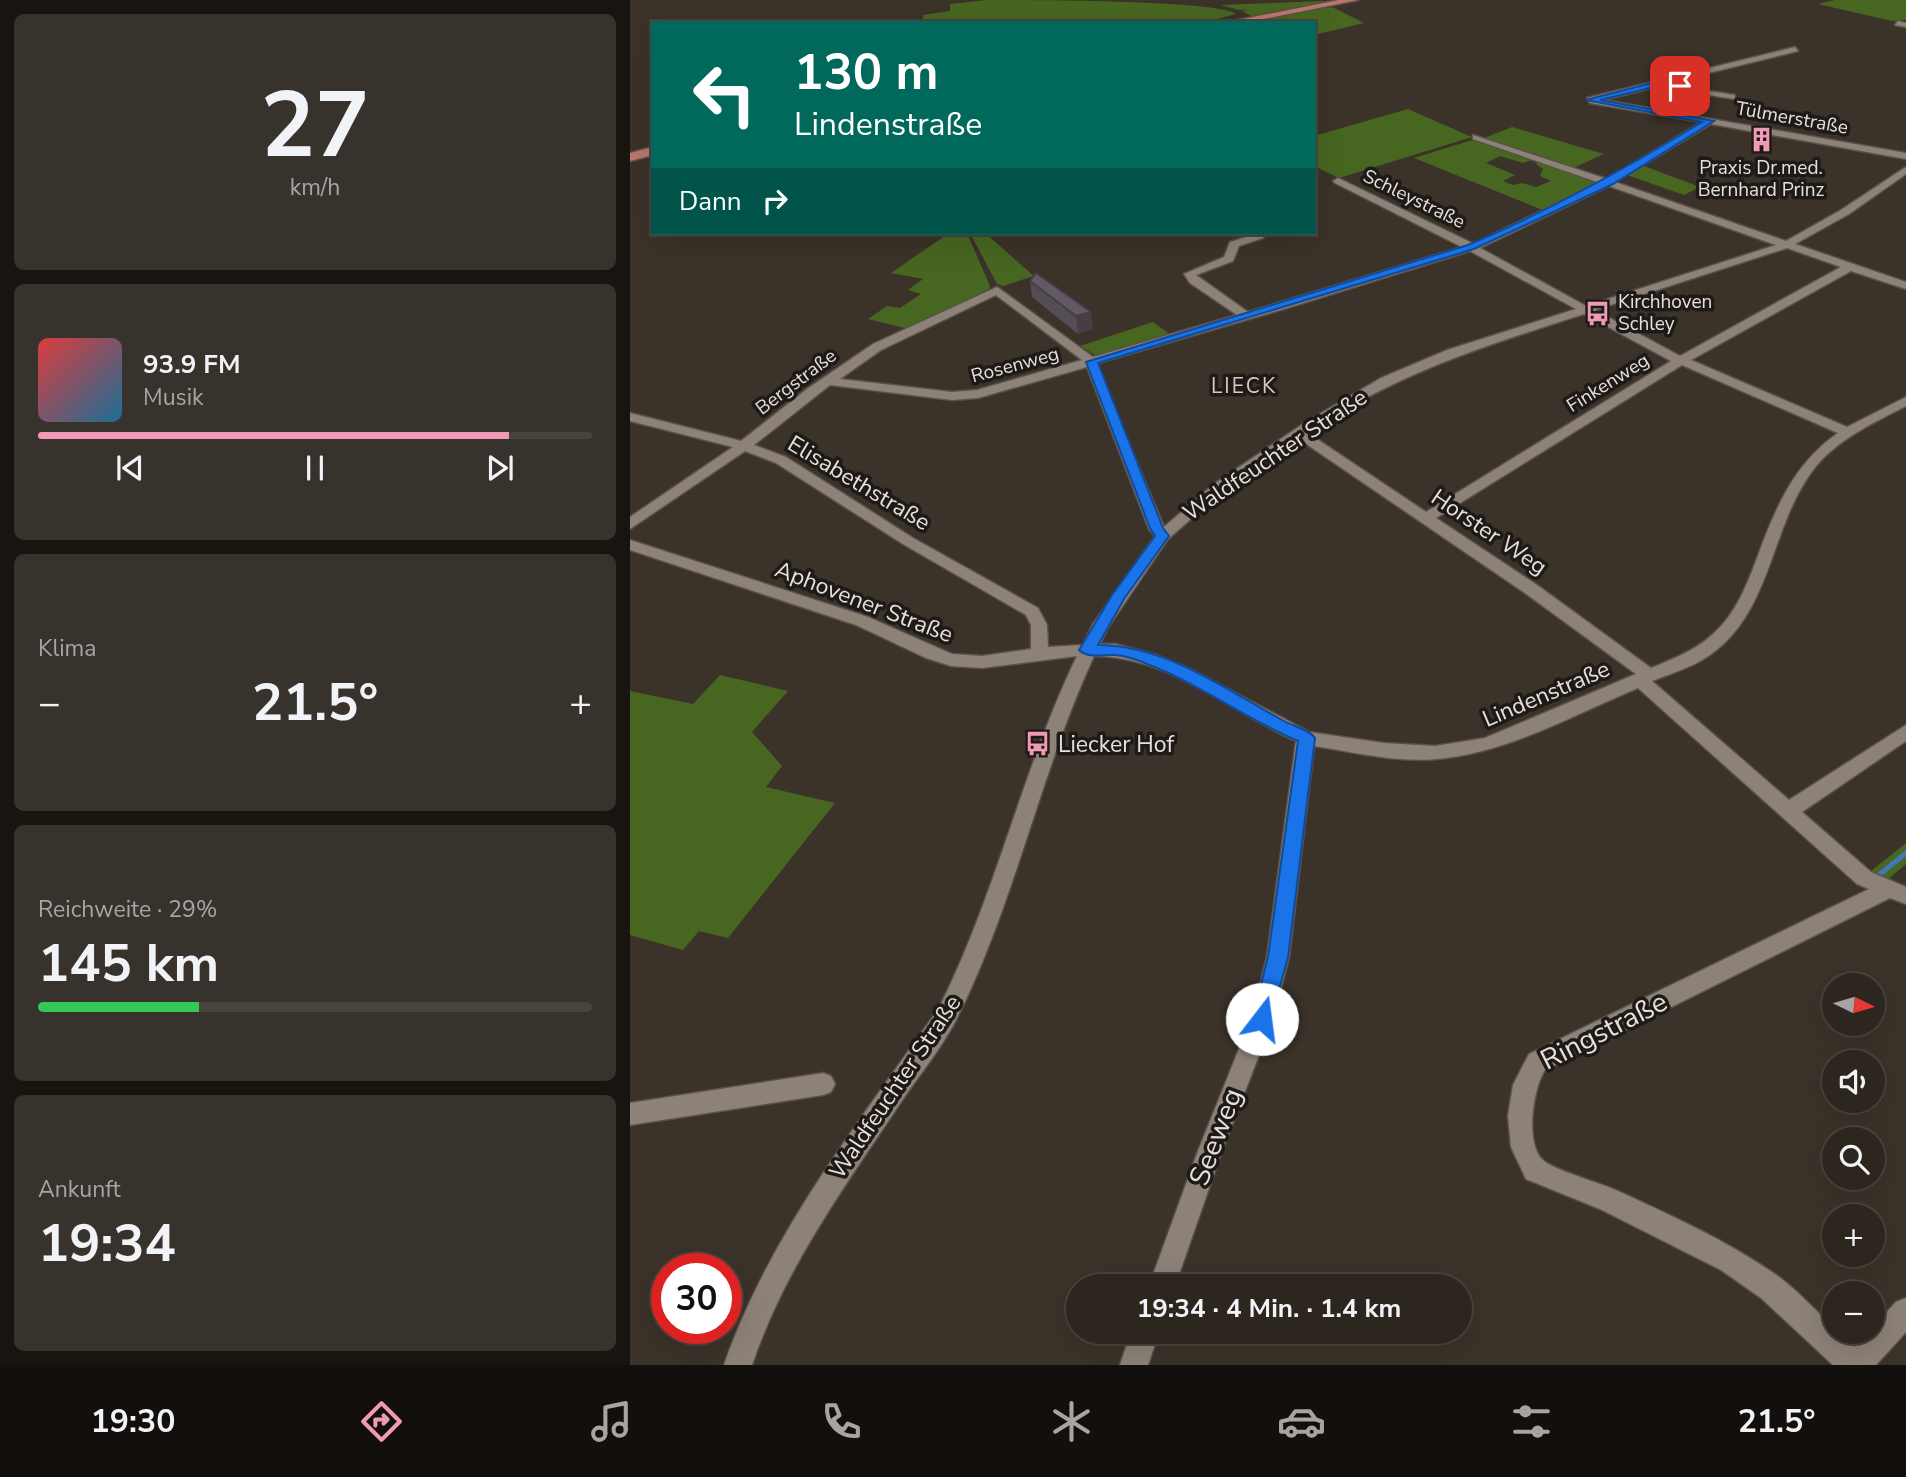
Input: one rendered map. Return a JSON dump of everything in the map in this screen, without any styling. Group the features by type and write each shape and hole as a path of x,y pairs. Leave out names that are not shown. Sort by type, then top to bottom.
{"main road":[{"path":"1238,21 1354,0"},
{"path":"630,157 651,152"}],"street":[{"path":"1667,81 1795,49"},
{"path":"1667,81 1694,91 1732,97"},
{"name":"Tülmerstraße","path":"1667,81 1590,100 1906,156"},
{"name":"Rosenweg","path":"827,381 960,396 1009,386 1091,362 1471,247 1610,182 1710,121"},
{"path":"1476,137 1906,286"},
{"name":"Waldfeuchter Straße","path":"738,1365 753,1321 793,1247 838,1172 947,1015 987,923 1060,708 1087,650 1117,598 1163,536 1219,487 1299,433 1416,366 1786,245 1906,170"},
{"name":"Schleystraße","path":"1338,181 1471,247 1680,361 1849,433"},
{"path":"1889,183 1906,188"},
{"path":"1174,274 1190,274 1229,259 1234,244 1259,236"},
{"name":"Finkenweg","path":"1426,518 1680,361 1850,267"},
{"path":"1190,274 1194,281 1246,316"},
{"name":"Bergstraße","path":"630,524 744,446 827,381 877,347 997,290 1091,362"},
{"path":"1091,362 1115,428 1157,528 1163,536"},
{"name":"Lindenstraße","path":"1087,650 1115,650 1150,659 1188,675 1283,729 1306,738 1413,753 1466,750 1547,721 1696,656 1714,645 1735,624 1789,499 1813,462 1849,433 1906,401"},
{"name":"Elisabethstraße","path":"630,417 744,446 781,460 908,541 1032,612 1037,619 1040,653"},
{"name":"Horster Weg","path":"1299,433 1531,589 1644,677 1864,878 1897,893"},
{"name":"Aphovener Straße","path":"630,545 862,621 932,654 951,660 982,662 1040,653 1087,650"},
{"path":"1788,811 1906,732"},
{"name":"Seeweg","path":"1166,1274 1269,994 1278,957 1306,738"},
{"name":"Ringstraße","path":"1897,893 1537,1062 1526,1079 1521,1124 1523,1153 1535,1170 1609,1200 1730,1261 1771,1288 1856,1365 1906,1312"},
{"path":"630,1114 823,1084"},
{"path":"1133,1365 1141,1344"}],"green space":[{"path":"987,0 1159,3 1221,9 1236,14 1209,21 923,21 923,15 950,11 950,4"},
{"path":"1834,0 1906,0 1906,20 1892,21 1818,4"},
{"path":"1327,3 1251,16 1242,11 1249,9 1239,10 1220,5"},
{"path":"1332,7 1364,23 1316,35 1316,21 1256,20"},
{"path":"1408,109 1472,137 1339,178 1316,167 1316,135"},
{"path":"1512,127 1604,154 1573,168 1484,138"},
{"path":"1472,140 1534,159 1523,163 1500,156 1486,163 1515,175 1503,181 1513,185 1522,183 1536,187 1551,181 1540,176 1543,169 1536,164 1540,161 1594,178 1601,184 1545,211 1414,158"},
{"path":"1644,166 1700,187 1684,195 1627,175"},
{"path":"946,235 968,235 990,286 989,289 908,329 868,319 887,306 900,308 921,294 908,290 923,279 891,273"},
{"path":"971,235 987,235 1034,276 1003,286 997,284"},
{"path":"1153,322 1171,335 1095,355 1080,346"},
{"path":"720,675 788,691 752,732 782,766 766,787 835,803 728,938 699,931 683,950 630,935 630,691 693,704"},
{"path":"1906,843 1906,864 1886,881 1871,871"}],"building":[{"path":"1036,273 1091,312 1076,316 1030,281"}],"waterway":[{"path":"1874,879 1906,853"}],"place":[{"name":"Praxis Dr.med. Bernhard Prinz","path":"1761,140"},
{"name":"Kirchhoven Schley","path":"1598,313"},
{"name":"Liecker Hof","path":"1038,744"}],"district":[{"name":"LIECK","path":"1244,386"}],"route":[{"path":"1262,1019 1278,957 1306,738 1283,729 1188,675 1150,659 1115,650 1087,650 1117,598 1163,536 1157,528 1115,428 1091,362 1471,247 1517,228 1610,182 1710,121 1590,100 1667,81 1680,86"}]}
